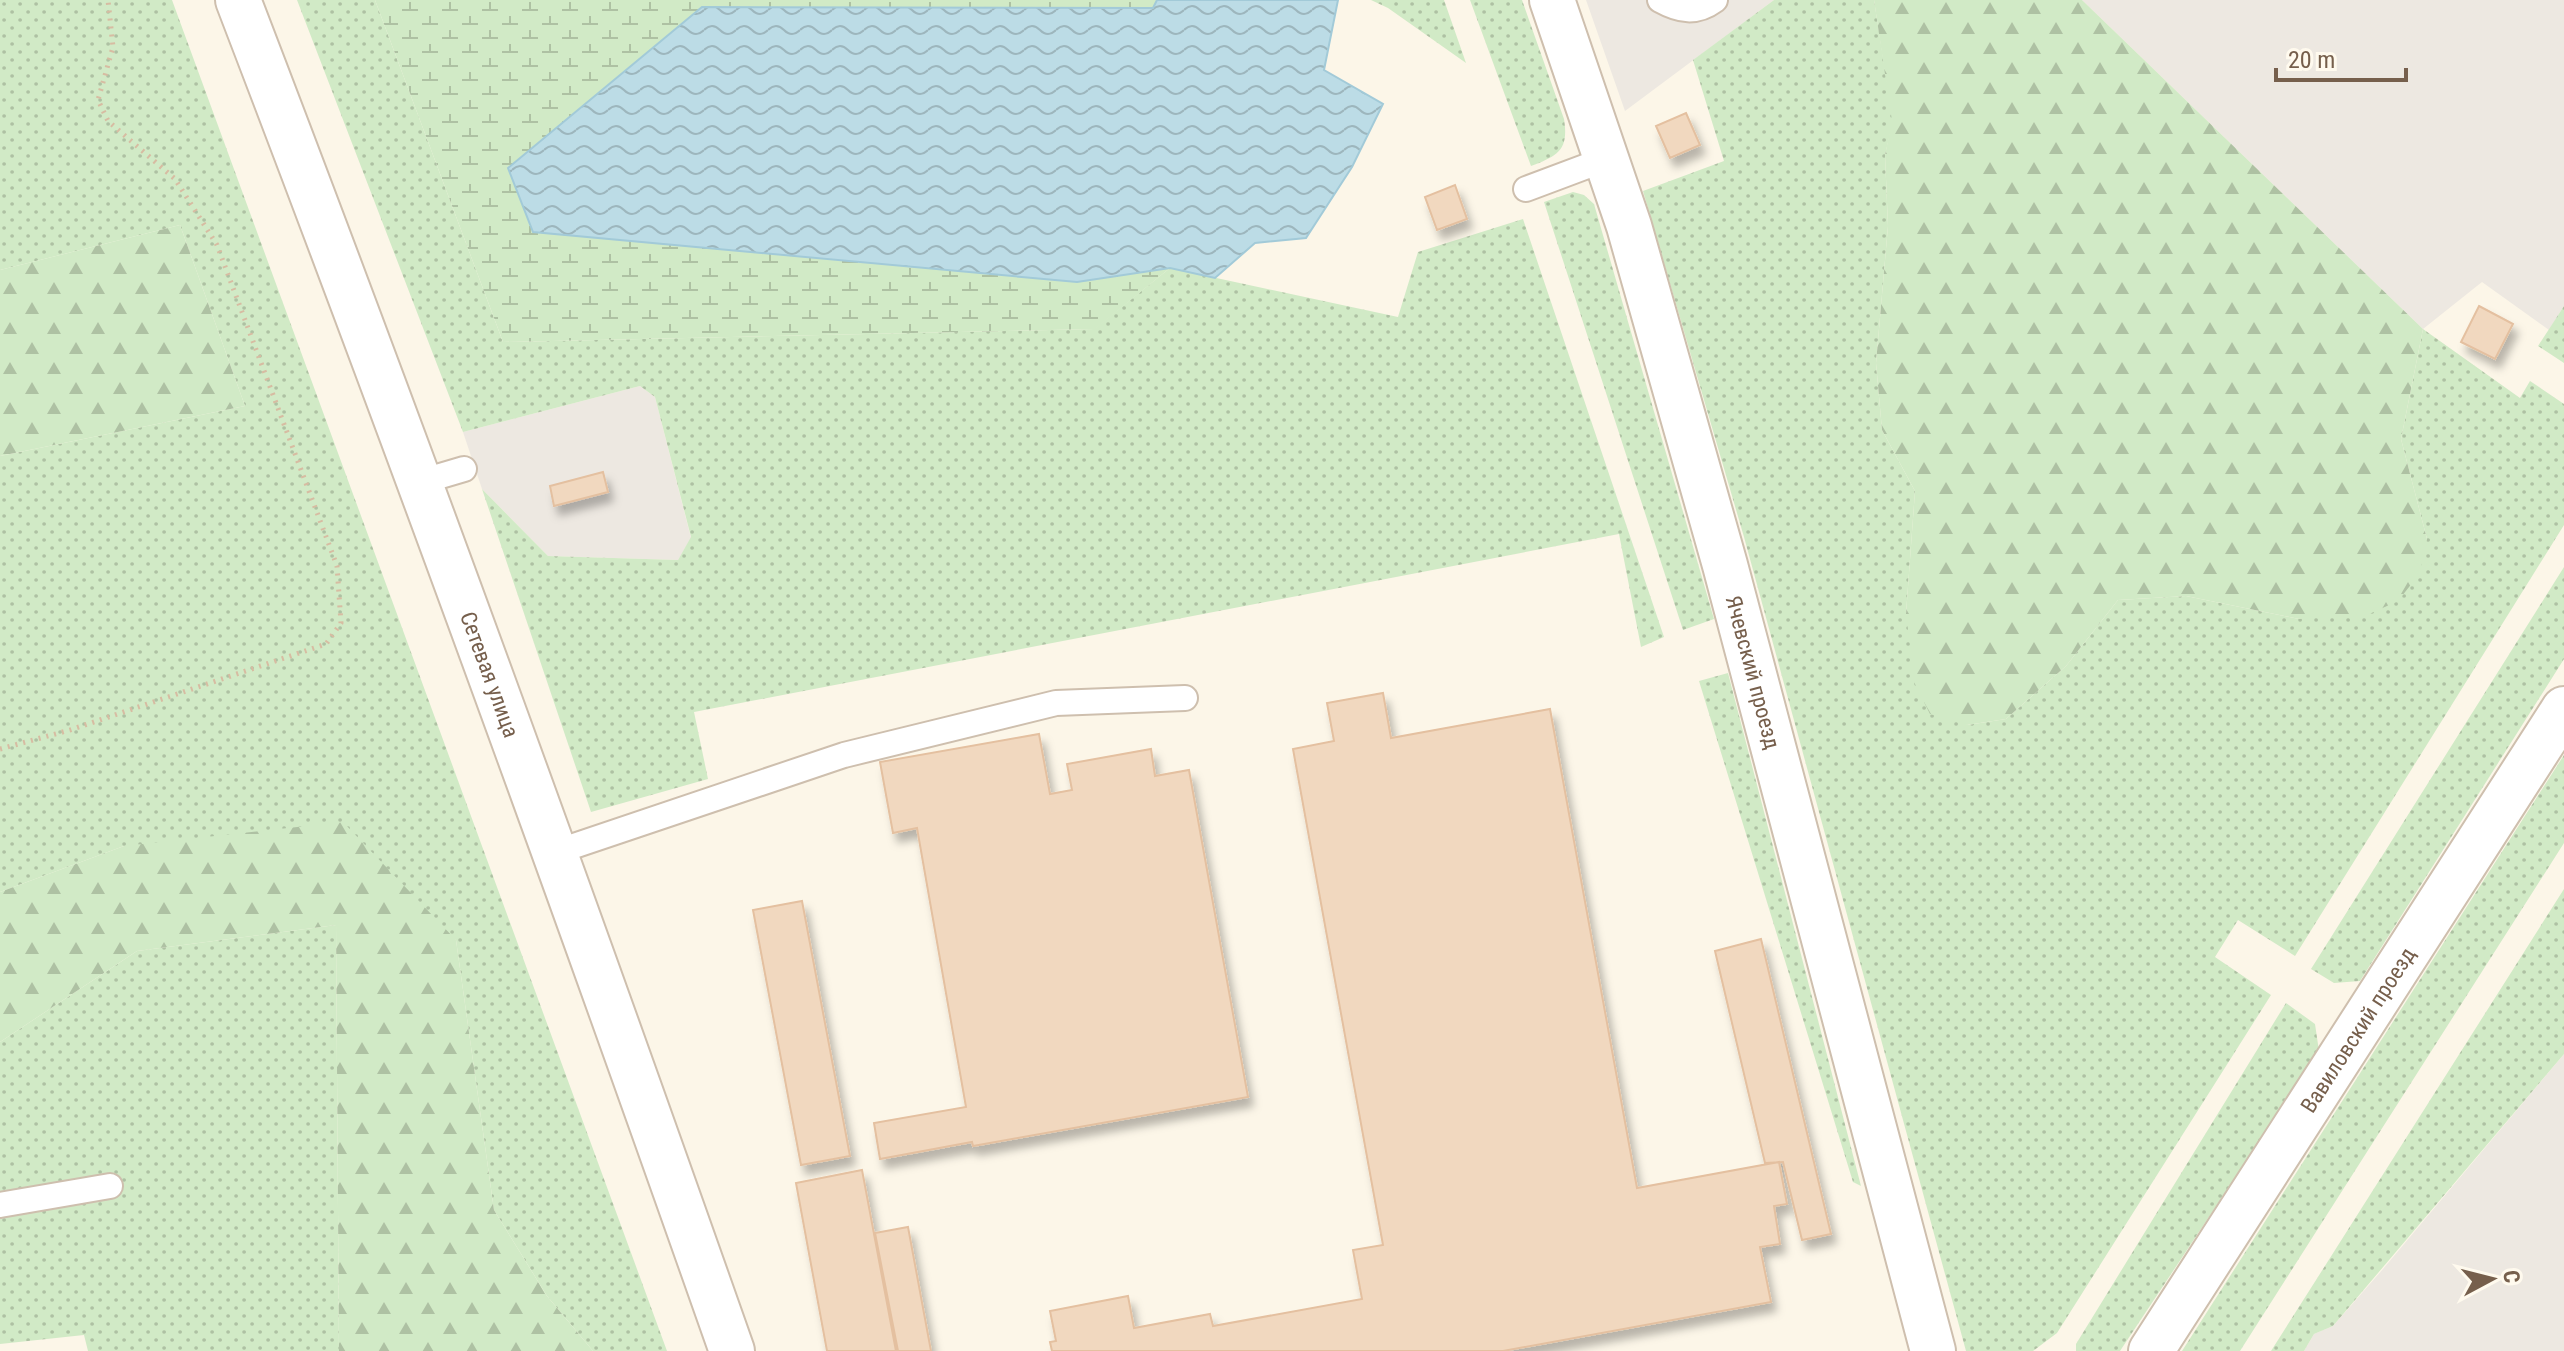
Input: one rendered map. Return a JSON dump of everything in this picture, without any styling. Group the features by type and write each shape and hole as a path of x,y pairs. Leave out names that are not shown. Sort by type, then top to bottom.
{"street":[{"name":"Сетевая улица","path":"238,0 556,852 732,1351"},
{"name":"Ячевский проезд","path":"1552,0 1629,226 1725,565 1933,1351"},
{"name":"Вавиловский проезд","path":"2151,1351 2564,709"}],"lane":[{"path":"1660,0 1682,11 1704,8 1715,0"},
{"path":"1526,189 1606,159"},
{"path":"420,482 464,469"},
{"path":"556,852 860,751 1056,703 1185,698"},
{"path":"0,1205 110,1186"}],"path":[{"path":"0,749 70,730 326,644 341,623 337,566 217,245 175,179 108,121 98,100 113,47 108,0"}],"shaded area":[{"path":"1586,0 1774,0 1625,111"},
{"path":"2082,0 2564,0 2564,306 2549,330 2482,282 2423,329"},
{"path":"640,386 655,397 691,538 678,560 548,556 482,489 463,432"},
{"path":"2564,1054 2564,1351 2304,1351 2314,1334 2333,1326 2383,1269"}],"green space":[{"path":"0,0 172,0 667,1351 593,1351 547,1296 494,1210 456,940 124,846 0,892 0,456 245,406 180,225 0,270"},
{"path":"297,0 375,0 503,342 1094,329 1170,268 1398,317 1418,252 1523,219 1664,637 1641,647 1619,534 694,712 708,779 591,812 482,489 548,556 678,560 691,537 655,397 640,386 463,432"},
{"path":"375,0 1157,0 1153,8 533,232 1077,282 1170,268 1095,329 503,342"},
{"path":"1371,0 1444,0 1466,63 1388,8"},
{"path":"1470,0 1522,0 1564,119 1563,145 1548,159 1531,166"},
{"path":"1774,0 1874,0 1893,121 1885,155 1888,226 1876,363 1882,430 1915,491 1906,614 1967,725 2006,719 2066,666 2118,600 2186,596 2299,619 2427,539 2401,439 2423,329 2520,398 2530,381 2564,404 2564,525 2295,956 2238,920 2215,957 2271,995 2057,1333 2033,1351 1966,1351 1744,537 1643,191 1724,161 1693,60"},
{"path":"1874,0 2082,0 2423,329 2401,439 2427,539 2420,573 2398,601 2367,615 2299,619 2186,596 2118,600 2066,666 2006,719 1967,725 1930,714 1915,684 1906,614 1915,491 1882,430 1876,363 1888,226 1885,155 1892,121"},
{"path":"1573,192 1584,195 1594,204 1714,619 1683,630 1544,202"},
{"path":"180,225 245,406 0,456 0,270"},
{"path":"2564,306 2564,363 2538,346"},
{"path":"2564,567 2564,659 2360,981 2334,983 2311,969"},
{"path":"1728,673 1861,1186 1853,1182 1699,681"},
{"path":"2564,755 2564,843 2240,1351 2182,1351"},
{"path":"343,822 456,940 494,1210 547,1296 593,1351 339,1351 336,925 137,951 0,1042 0,892 124,846"},
{"path":"2564,889 2564,1054 2333,1326 2314,1334 2304,1351 2271,1351"},
{"path":"336,925 339,1351 88,1351 84,1335 0,1344 0,1042 137,951"},
{"path":"2286,1003 2315,1024 2319,1051 2120,1351 2076,1351 2076,1344"}],"water":[{"path":"1157,0 1338,0 1324,70 1383,104 1352,167 1306,238 1255,243 1215,278 1170,268 1077,282 533,232 508,168 702,7 1153,8"}],"building":[{"path":"1686,113 1700,145 1670,158 1656,126"},
{"path":"1455,185 1467,219 1437,230 1425,197"},
{"path":"2479,306 2513,324 2495,359 2461,342"},
{"path":"603,472 608,492 554,506 550,486"},
{"path":"1383,693 1391,738 1550,709 1637,1188 1779,1162 1787,1204 1774,1206 1780,1244 1760,1247 1771,1302 1503,1351 1052,1351 1050,1342 1056,1341 1050,1311 1128,1296 1134,1328 1210,1314 1213,1326 1362,1299 1353,1250 1383,1245 1293,749 1334,741 1327,703"},
{"path":"1039,734 1050,794 1072,790 1067,764 1151,749 1155,776 1189,770 1248,1097 973,1146 972,1142 880,1159 874,1123 966,1107 917,828 893,833 880,762"},
{"path":"802,901 850,1156 801,1165 753,910"},
{"path":"1761,939 1831,1234 1802,1240 1783,1162 1765,1163 1715,951"},
{"path":"862,1170 896,1351 827,1351 796,1183"},
{"path":"908,1227 931,1351 898,1351 875,1233"}]}
